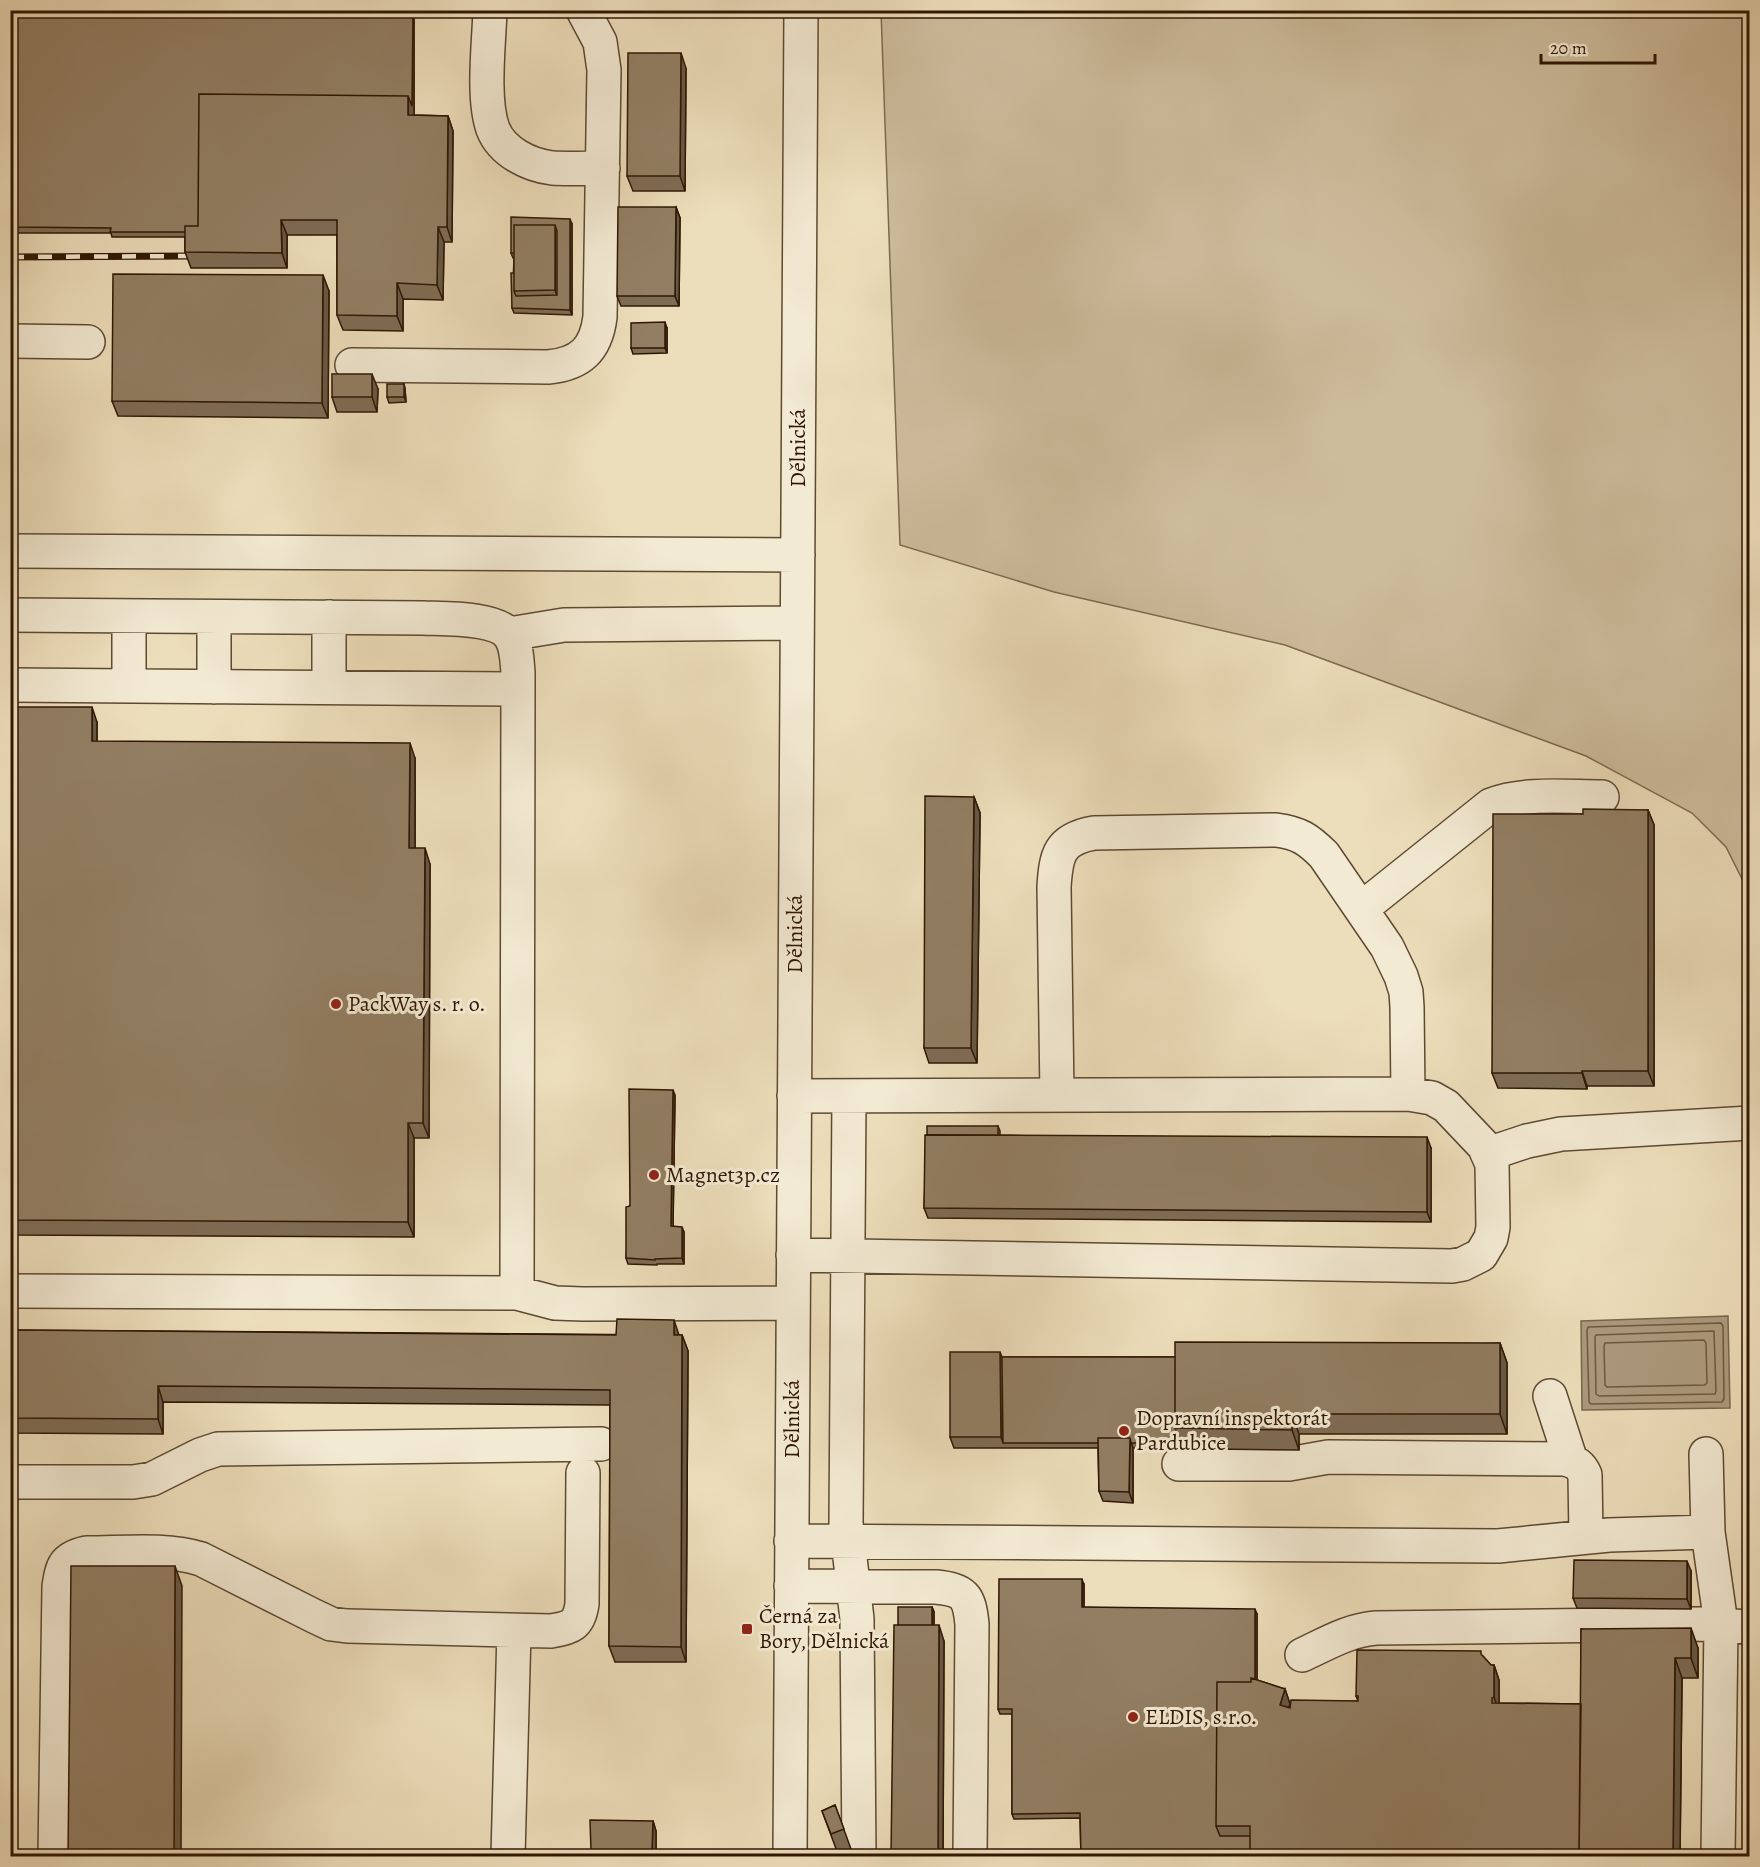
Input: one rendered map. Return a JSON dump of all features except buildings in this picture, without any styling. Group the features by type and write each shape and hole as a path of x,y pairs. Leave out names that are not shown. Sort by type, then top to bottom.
{"street":[{"path":"490,10 489,110 494,130 503,144 515,155 534,164 552,168 603,168"},
{"path":"352,365 564,365 576,361 593,343 599,328 604,70 600,42 583,10"},
{"name":"Dělnická","path":"790,1857 801,10"},
{"path":"10,341 88,342"},
{"path":"10,550 798,555"},
{"path":"10,615 448,619 485,623 509,633 514,642 516,654 518,689 517,1293"},
{"path":"129,616 129,686"},
{"path":"214,617 214,687"},
{"path":"329,617 329,687"},
{"path":"509,633 564,625 797,622"},
{"path":"10,685 518,689"},
{"path":"1361,909 1491,805 1522,797 1602,797"},
{"path":"1057,1095 1055,872 1057,858 1063,847 1082,835 1094,833 1276,830 1301,836 1314,844 1324,855 1395,962 1406,992 1408,1094"},
{"path":"793,1255 1452,1266 1463,1264 1481,1255 1491,1238 1493,1227 1493,1174 1488,1154 1478,1138 1446,1106 1432,1098 1408,1094 794,1096"},
{"path":"849,1096 846,1523 857,1619 859,1857"},
{"path":"1488,1154 1527,1140 1561,1134 1749,1123"},
{"path":"10,1291 517,1293 555,1303 793,1303"},
{"path":"1550,1396 1571,1461"},
{"path":"10,1482 142,1481 152,1479 200,1455 218,1449 601,1444"},
{"path":"1706,1454 1708,1532 1735,1626 1718,1857"},
{"path":"1179,1464 1289,1464 1328,1457 1571,1461 1582,1468 1585,1475 1586,1537"},
{"path":"55,1857 59,1587 65,1562 86,1553 175,1553 191,1556 331,1624 551,1631 565,1629 574,1624 581,1615 583,1473"},
{"path":"791,1541 1498,1546 1586,1537 1708,1532"},
{"path":"791,1586 950,1588 963,1594 968,1600 972,1624 970,1857"},
{"path":"1302,1655 1362,1629 1376,1628 1735,1626"},
{"path":"508,1857 514,1630"}],"shaded area":[{"path":"881,11 1749,11 1749,1108 1745,1108 1746,887 1726,847 1692,813 1586,756 1285,645 1054,592 900,545"},
{"path":"1745,1131 1750,1132 1750,1349 1745,1349"}],"water":[{"path":"1728,1316 1730,1408 1582,1410 1581,1321"}],"railway":[{"path":"10,257 190,256"}],"place":[{"name":"PackWay s. r. o.","path":"336,1004"},
{"name":"Magnet3p.cz","path":"654,1175"},
{"name":"Dopravní inspektorát Pardubice","path":"1124,1431"},
{"name":"Černá za Bory, Dělnická","path":"747,1629"},
{"name":"ELDIS, s.r.o.","path":"1133,1717"}]}
